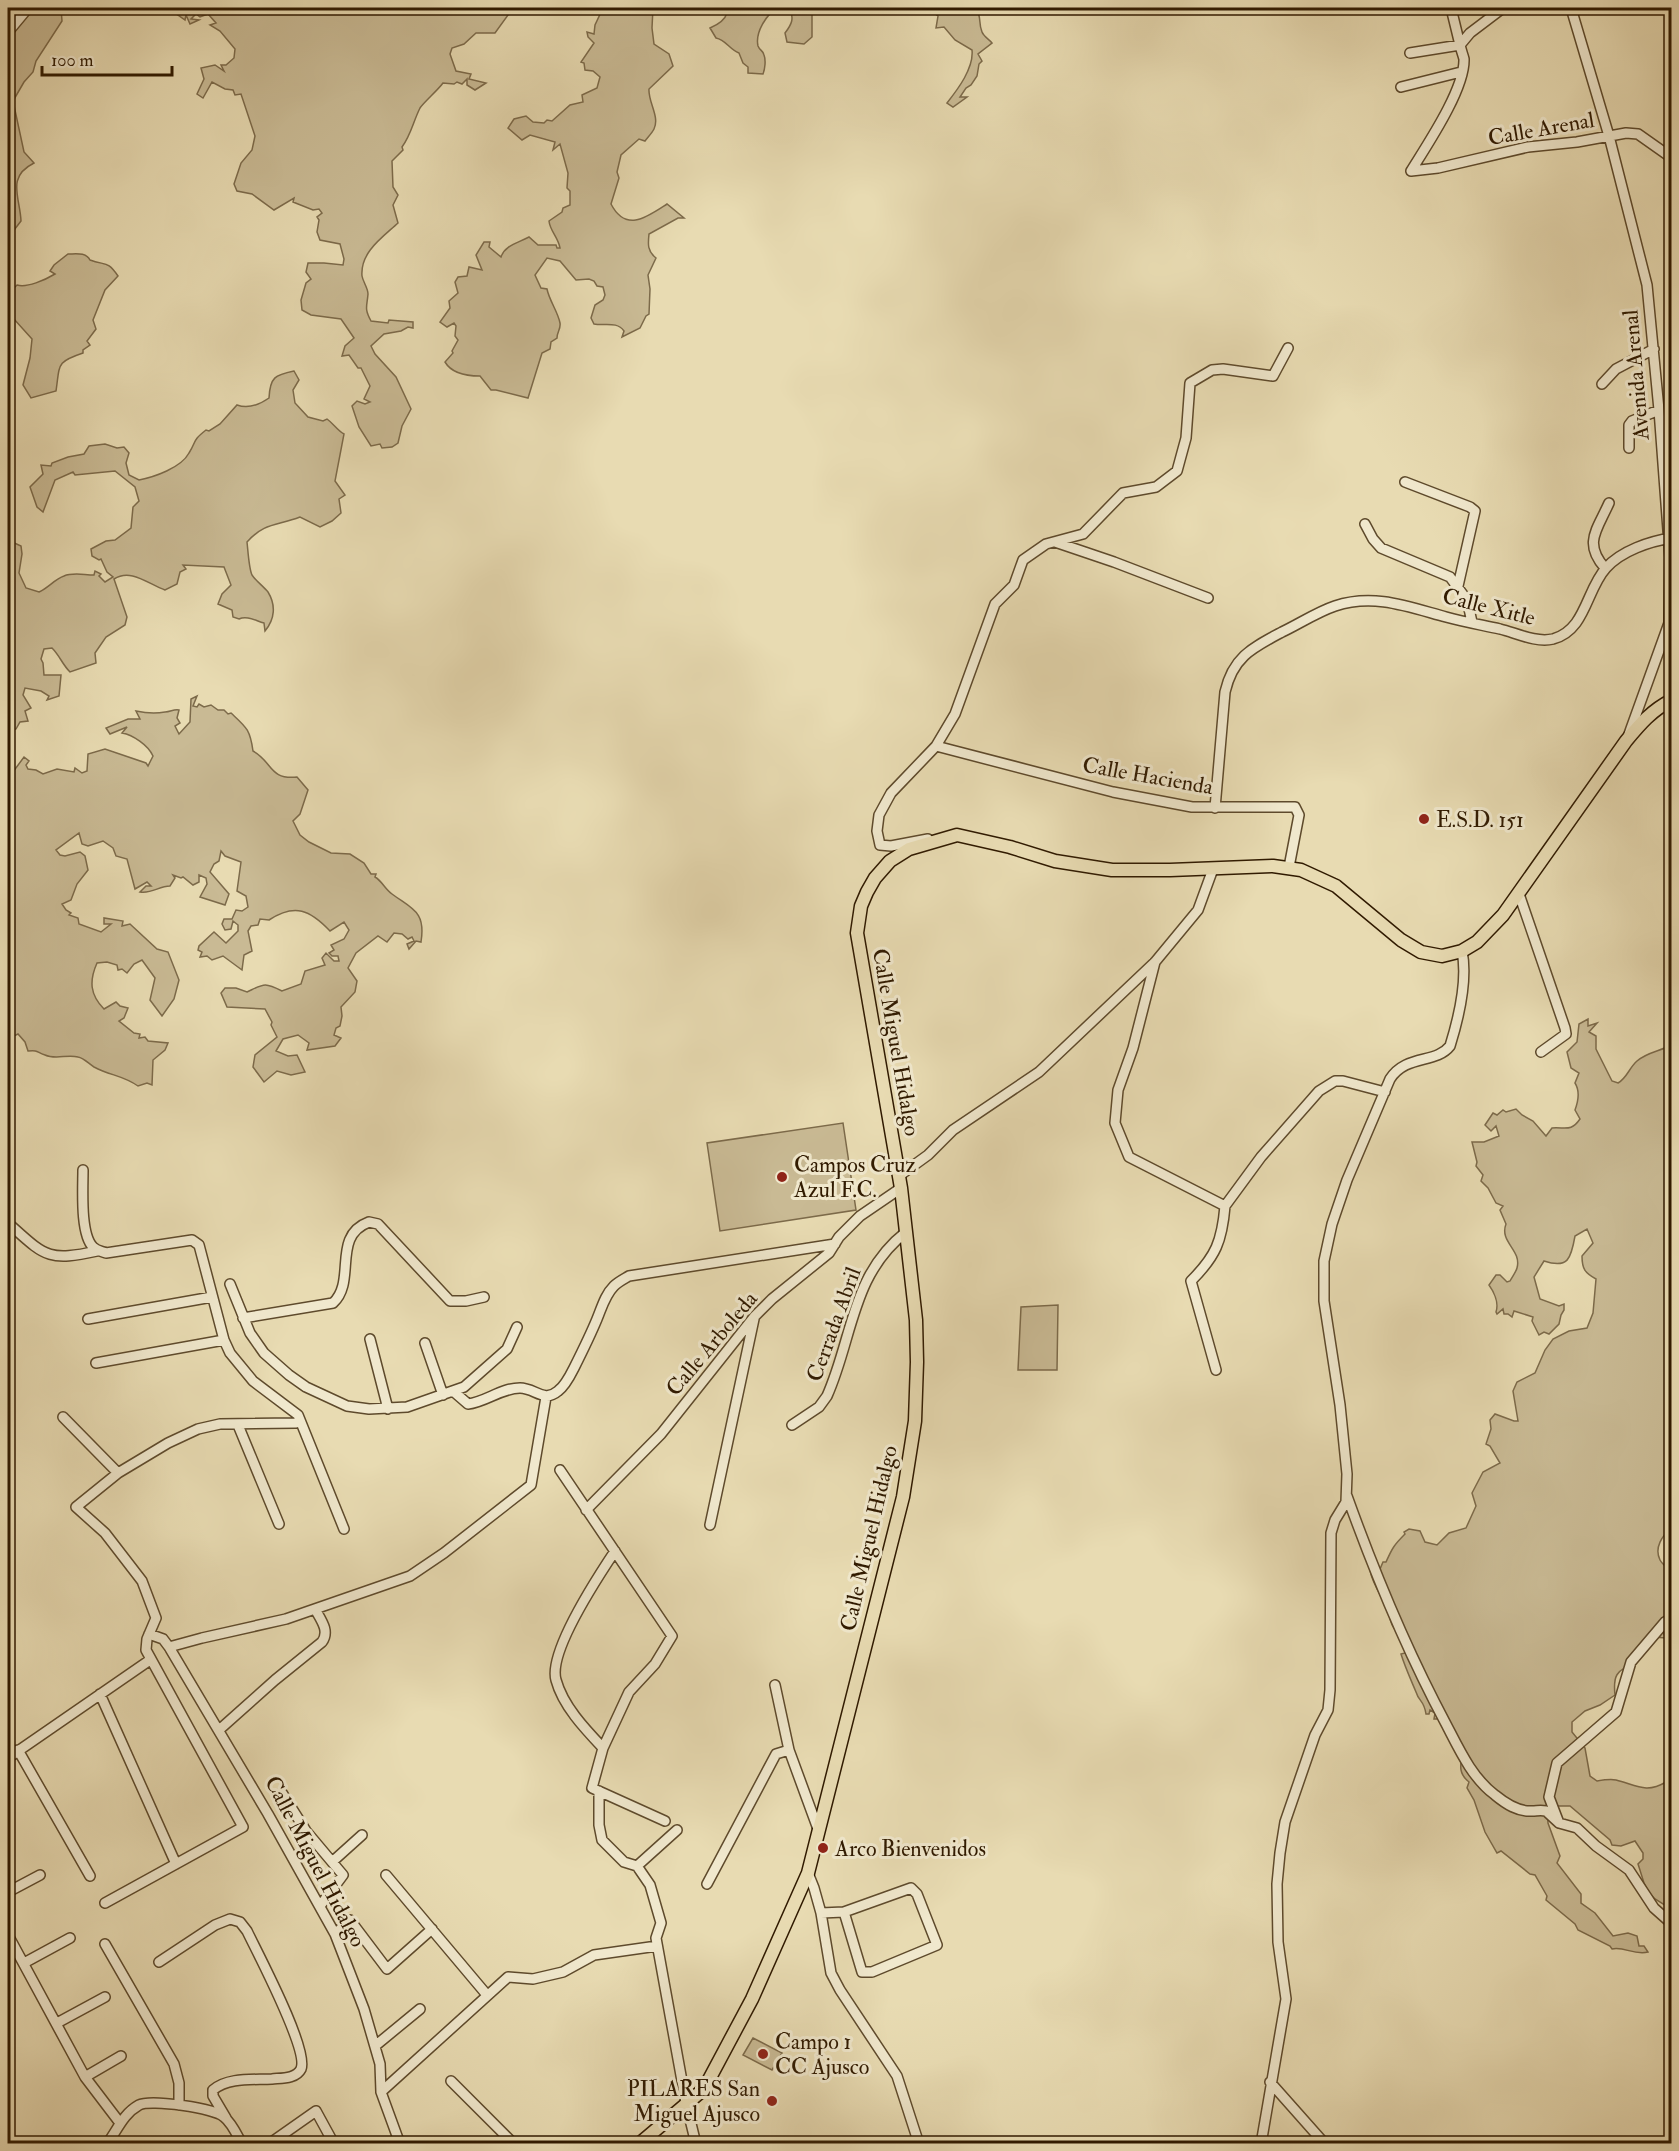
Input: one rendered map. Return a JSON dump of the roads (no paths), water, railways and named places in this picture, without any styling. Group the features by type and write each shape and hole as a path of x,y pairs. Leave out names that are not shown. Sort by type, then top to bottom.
{"main road":[{"path":"957,835 1010,847 1055,861 1112,870 1289,867 1314,874 1336,886 1401,940 1421,952 1442,956 1462,951 1477,942 1503,915 1626,741 1645,718 1671,700"},
{"name":"Calle Miguel Hidalgo","path":"639,2144 704,2089 752,1999 808,1873 903,1497 915,1421 916,1320 900,1182 857,933 861,906 875,878 890,861 909,849 957,835"}],"street":[{"path":"8,32 28,8"},
{"path":"1401,87 1461,72 1464,60 1451,8"},
{"path":"1410,53 1460,45 1470,33 1503,8"},
{"name":"Avenida Arenal","path":"1571,8 1609,136 1647,285 1670,538 1670,624 1626,741"},
{"name":"Calle Arenal","path":"1461,72 1459,83 1434,137 1411,171 1438,168 1528,147 1626,133 1638,134 1671,158"},
{"path":"957,835 891,846 880,845 877,831 879,815 891,793 936,746 955,714 995,604 1014,585 1023,560 1046,544 1083,534 1123,493 1156,487 1177,471 1186,438 1190,382 1212,370 1223,369 1273,376 1288,348"},
{"path":"1602,384 1616,369 1654,349"},
{"path":"1629,448 1629,425 1632,421 1659,410"},
{"path":"1405,482 1475,511 1458,586"},
{"path":"1608,503 1592,543 1593,552 1605,568 1631,551 1670,538"},
{"path":"1365,524 1372,539 1381,548 1450,578 1467,600 1472,622"},
{"path":"1055,542 1208,598"},
{"name":"Calle Xitle","path":"1215,808 1228,680 1239,660 1262,642 1325,610 1361,601 1389,601 1540,639 1556,638 1578,622 1605,568"},
{"name":"Calle Hacienda","path":"936,746 1113,792 1192,807 1295,807 1299,815 1289,867"},
{"name":"Calle Arboleda","path":"586,1510 661,1434 754,1317 772,1299 829,1253 839,1237 860,1216 900,1182 953,1130 1039,1072 1155,962 1198,910 1213,869"},
{"path":"1519,894 1566,1034 1541,1052"},
{"path":"1261,2144 1286,1999 1278,1942 1277,1884 1280,1853 1285,1822 1295,1790 1315,1735 1328,1710 1331,1533 1335,1520 1346,1502 1346,1450 1324,1301 1324,1261 1327,1242 1347,1180 1390,1079 1399,1068 1438,1054 1450,1046 1461,996 1464,964 1462,951"},
{"path":"1155,962 1133,1048 1118,1090 1115,1123 1129,1157 1225,1206"},
{"path":"1216,1370 1191,1281 1206,1266 1223,1234 1225,1206 1261,1157 1319,1091 1329,1084 1343,1081 1385,1092"},
{"path":"83,1170 85,1231 91,1245 97,1251"},
{"path":"243,1318 333,1303 340,1296 344,1280 346,1249 351,1234 369,1222 378,1224 450,1301 466,1301 484,1297"},
{"path":"8,1223 36,1249 50,1256 75,1256 97,1251 106,1252 192,1240 199,1245 224,1340 230,1353 253,1381 298,1415 344,1529"},
{"name":"Cerrada Abril","path":"792,1425 819,1407 827,1396 859,1299 872,1270 890,1245 906,1232"},
{"path":"453,1391 468,1404 476,1403 499,1392 518,1388 546,1397 558,1391 569,1377 584,1349 607,1296 615,1284 629,1276 835,1244"},
{"path":"230,1284 250,1334 264,1353 289,1376 306,1387 347,1406 388,1409 407,1407 464,1387 507,1349 517,1327"},
{"path":"88,1319 212,1298"},
{"path":"710,1525 754,1317"},
{"path":"369,1339 388,1409"},
{"path":"96,1363 224,1340"},
{"path":"425,1343 443,1395"},
{"path":"149,1634 163,1639 169,1647 286,1619 410,1576 444,1553 531,1485 546,1397"},
{"path":"63,1417 118,1473"},
{"path":"105,1902 243,1827 150,1660 146,1650 147,1639 156,1618 142,1581 105,1533 76,1507 118,1473 168,1443 198,1429 220,1424 296,1423 300,1420"},
{"path":"238,1425 279,1524"},
{"path":"560,1470 672,1636 655,1664 629,1692 603,1748 596,1790 602,1840 624,1862 637,1866 650,1885 661,1923 656,1938 657,1946 686,2103 696,2144"},
{"path":"1346,1494 1402,1633 1433,1699 1478,1778 1494,1795 1514,1808 1523,1811 1546,1811 1559,1823 1577,1828 1596,1846 1629,1870 1654,1908 1671,1924"},
{"path":"603,1748 567,1704 555,1678 555,1668 572,1623 615,1551"},
{"path":"219,1730 326,1637 326,1632 315,1609"},
{"path":"1559,1823 1549,1797 1557,1763 1616,1712 1631,1662 1671,1618"},
{"name":"Calle Miguel Hidalgo","path":"169,1647 335,1934 357,1989 375,2046 380,2064 381,2092 400,2144"},
{"path":"8,1758 150,1660"},
{"path":"775,1685 789,1750 819,1829"},
{"path":"100,1694 176,1864"},
{"path":"18,1750 90,1876"},
{"path":"707,1884 776,1754 789,1750"},
{"path":"596,1790 665,1821"},
{"path":"282,1793 306,1831 343,1875 320,1906"},
{"path":"637,1866 677,1830"},
{"path":"332,1862 362,1835"},
{"path":"808,1873 821,1913 831,1973 897,2076 919,2144"},
{"path":"8,1892 40,1875"},
{"path":"386,1875 487,1995"},
{"path":"821,1913 844,1912 911,1888 916,1894 938,1945 872,1972 862,1972 844,1912"},
{"path":"159,1962 215,1925 231,1919 240,1922 247,1931 292,2028 302,2060 302,2068 297,2074 286,2078 220,2084 213,2090 213,2096 242,2144"},
{"path":"335,1934 350,1920 387,1969 432,1929"},
{"path":"8,1935 85,2077 120,2123"},
{"path":"24,1963 70,1938"},
{"path":"105,1944 174,2064 179,2083 179,2105"},
{"path":"381,2092 508,1977 533,1979 563,1972 594,1955 657,1946"},
{"path":"57,2023 105,1997"},
{"path":"375,2046 420,2009"},
{"path":"85,2077 121,2056"},
{"path":"451,2081 514,2144"},
{"path":"1270,2082 1325,2144"},
{"path":"107,2144 125,2115 141,2103 179,2105 217,2112 226,2118"},
{"path":"269,2144 316,2111 334,2144"}],"place":[{"name":"E.S.D. 151","path":"1424,819"},
{"name":"Campos Cruz Azul F.C.","path":"782,1177"},
{"name":"Arco Bienvenidos","path":"823,1848"},
{"name":"Campo 1 CC Ajusco","path":"763,2054"},
{"name":"PILARES San Miguel Ajusco","path":"772,2101"}]}
